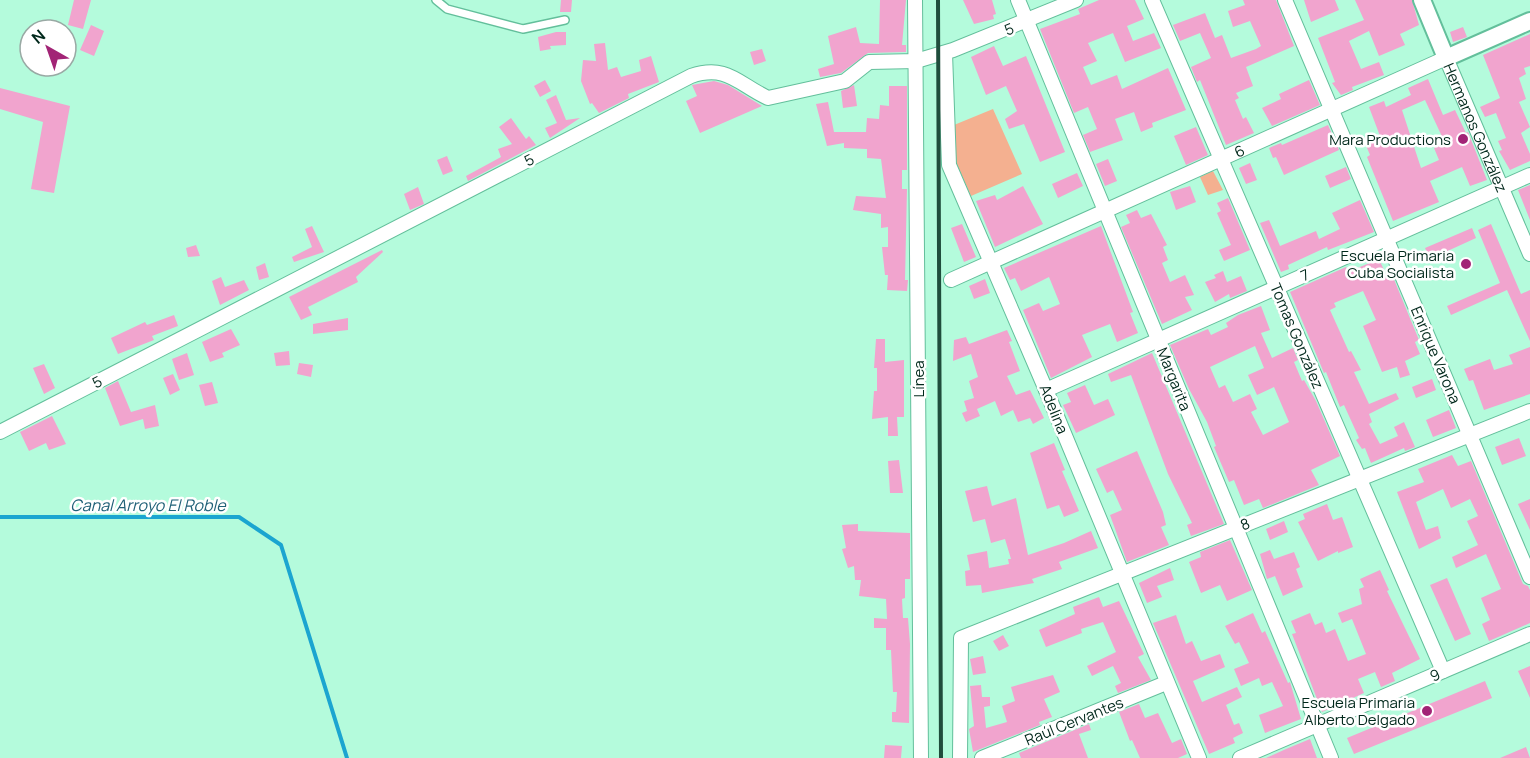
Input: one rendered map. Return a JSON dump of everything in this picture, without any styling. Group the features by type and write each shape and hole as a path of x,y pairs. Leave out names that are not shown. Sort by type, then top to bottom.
{"street":[{"name":"Línea","path":"915,0 921,758"},
{"name":"Margarita","path":"1018,0 1330,758"},
{"name":"5","path":"0,432 691,76 713,72 727,74 768,98 845,81 869,63 916,61 945,52 1027,22 1076,0"},
{"name":"Tomas González","path":"1152,0 1443,671"},
{"name":"Enrique Varona","path":"1285,0 1530,577"},
{"name":"Hermanos González","path":"1422,0 1530,254"},
{"name":"6","path":"951,280 1530,21"},
{"name":"Adelina","path":"945,52 949,165 1046,390 1199,758"},
{"name":"7","path":"1046,390 1530,175"},
{"name":"8","path":"960,758 961,638 1122,575 1359,477 1530,411"},
{"name":"9","path":"1240,758 1530,634"},
{"name":"Raúl Cervantes","path":"982,758 1167,683"}],"lane":[{"path":"436,0 447,9 523,29 566,20"}],"shaded area":[{"path":"993,109 1022,174 971,196 955,160 954,125"},
{"path":"1213,171 1223,190 1208,195 1200,177"}],"building":[{"path":"74,0 91,0 83,29 78,28 78,18 70,18"},
{"path":"561,0 572,0 571,12 560,12"},
{"path":"880,0 906,0 902,45 906,45 906,52 868,53 841,73 820,77 818,69 834,64 828,36 856,27 860,43 879,44"},
{"path":"963,0 992,0 996,14 993,15 994,19 974,24"},
{"path":"1099,0 1135,0 1144,19 1127,26 1133,41 1154,33 1161,48 1125,62 1113,33 1088,43 1097,61 1083,67 1091,85 1117,75 1122,89 1168,68 1186,110 1152,123 1153,127 1141,132 1134,112 1115,119 1123,140 1090,152 1083,135 1097,129 1088,107 1074,113 1040,29 1080,14 1078,9"},
{"path":"1243,0 1276,0 1294,46 1246,67 1253,86 1236,93 1239,98 1235,100 1243,119 1246,117 1254,133 1226,145 1200,80 1197,82 1191,67 1211,58 1200,33 1180,41 1173,25 1205,13 1215,38 1222,35 1231,58 1261,46 1250,21 1233,27 1228,11 1245,5"},
{"path":"1304,0 1335,0 1339,10 1311,22"},
{"path":"1355,0 1412,0 1419,25 1400,34 1405,45 1379,56 1369,31 1349,41 1361,69 1379,62 1384,75 1352,87 1353,90 1341,95 1332,83 1335,82 1318,38 1364,20"},
{"path":"91,25 104,31 94,56 80,50"},
{"path":"1463,27 1467,37 1453,42 1450,32"},
{"path":"566,32 566,45 550,46 551,49 540,51 538,37"},
{"path":"1530,34 1530,66 1524,68 1526,74 1519,78 1526,99 1519,102 1530,127 1521,133 1530,154 1530,161 1510,170 1499,151 1502,150 1498,141 1506,138 1496,113 1485,117 1480,107 1500,98 1483,55"},
{"path":"605,43 608,70 617,67 621,77 641,71 639,60 651,56 659,82 628,94 629,98 599,113 592,103 590,104 581,81 583,60 596,61 594,44"},
{"path":"994,46 1003,66 1026,56 1065,152 1040,162 1024,124 1009,129 1005,119 1017,111 1006,86 986,95 971,57"},
{"path":"762,49 766,61 754,65 750,52"},
{"path":"1428,79 1443,115 1455,110 1466,133 1468,132 1487,180 1470,186 1462,167 1430,181 1439,202 1393,221 1367,157 1370,155 1365,143 1380,136 1369,107 1384,101 1386,107 1411,95 1408,88","holes":["1425,100 1445,143 1434,148 1439,160 1421,168 1402,110"]},
{"path":"545,80 551,91 540,97 534,86"},
{"path":"1309,80 1320,105 1272,126 1262,108 1281,99 1279,94"},
{"path":"714,81 728,85 762,106 700,133 686,101 697,96 692,85"},
{"path":"854,85 857,106 843,108 841,91"},
{"path":"889,86 907,86 907,170 902,170 902,189 907,189 905,280 908,280 907,291 887,290 888,275 885,275 882,247 888,247 888,227 881,228 881,214 853,210 856,196 886,198 881,159 867,158 867,149 844,148 844,143 827,146 816,104 828,102 834,132 866,132 867,118 879,119 880,105 889,106"},
{"path":"0,88 70,106 54,193 31,189 43,122 0,109"},
{"path":"556,95 566,120 580,118 550,138 545,128 557,123 546,100"},
{"path":"511,118 526,139 529,136 536,145 468,181 466,176 501,157 498,149 512,144 499,127"},
{"path":"1328,125 1339,150 1284,175 1269,148 1281,143 1282,145"},
{"path":"1196,127 1208,155 1186,165 1174,136"},
{"path":"447,156 453,171 443,175 437,160"},
{"path":"1108,159 1117,181 1105,186 1096,164"},
{"path":"1250,163 1257,180 1246,184 1239,168"},
{"path":"1346,167 1351,179 1330,188 1325,176"},
{"path":"1077,173 1083,186 1058,198 1052,184"},
{"path":"1530,185 1530,220 1518,190"},
{"path":"1023,186 1043,224 995,247 976,201 995,195 997,200"},
{"path":"1190,186 1196,202 1176,210 1170,192"},
{"path":"418,187 424,204 410,210 404,194"},
{"path":"1228,198 1250,250 1224,261 1219,250 1231,245 1217,213 1221,211 1217,203"},
{"path":"1360,200 1374,232 1328,250 1327,247 1288,265 1289,269 1281,272 1260,223 1269,220 1280,246 1316,231 1319,239 1340,229 1332,213"},
{"path":"1137,210 1141,218 1151,214 1167,245 1163,247 1168,260 1162,263 1170,282 1185,275 1194,295 1185,297 1192,310 1162,324 1121,227 1130,223 1126,215"},
{"path":"962,224 976,257 964,262 951,228"},
{"path":"1491,224 1521,294 1530,290 1530,341 1507,290 1451,315 1447,306 1500,283 1478,230"},
{"path":"312,226 324,252 294,262 292,257 312,247 305,229"},
{"path":"1101,226 1133,312 1130,313 1138,333 1117,342 1110,324 1082,335 1092,357 1051,378 1023,310 1039,303 1043,311 1060,304 1049,277 1021,291 1015,278 1010,280 1004,268"},
{"path":"1472,228 1476,238 1430,259 1425,248"},
{"path":"196,245 200,256 188,257 186,248"},
{"path":"382,250 383,252 356,277 358,282 308,307 312,315 301,320 289,297"},
{"path":"1379,259 1388,279 1393,277 1419,340 1415,342 1420,354 1405,361 1410,375 1400,378 1397,367 1382,372 1363,326 1376,320 1363,291 1334,303 1336,307 1330,310 1349,352 1351,351 1361,370 1354,372 1369,404 1396,393 1399,399 1369,414 1372,422 1369,424 1380,444 1398,436 1394,427 1404,422 1415,447 1405,451 1404,448 1371,463 1365,448 1362,449 1356,440 1359,438 1344,405 1340,407 1290,292 1346,267 1348,272"},
{"path":"265,263 269,277 259,280 256,267"},
{"path":"1223,271 1227,282 1241,276 1247,291 1230,298 1229,294 1215,302 1205,282 1216,278 1214,275"},
{"path":"221,277 225,287 244,280 249,290 220,305 212,281"},
{"path":"985,279 990,293 974,299 969,286"},
{"path":"1261,306 1270,330 1261,333 1272,358 1293,348 1298,360 1294,362 1302,381 1304,380 1316,401 1340,456 1311,470 1319,485 1263,508 1259,499 1244,505 1234,480 1229,482 1214,447 1216,446 1207,422 1189,389 1170,345 1208,329 1211,335 1228,327 1226,323 1238,315","holes":["1255,346 1264,368 1248,375 1257,395 1274,387 1289,422 1263,435 1251,412 1257,409 1250,394 1233,402 1225,385 1219,388 1210,367"]},
{"path":"174,315 178,326 152,336 154,340 118,354 111,338 145,322 147,325"},
{"path":"348,318 348,330 313,334 313,324"},
{"path":"231,329 240,345 222,353 224,357 210,362 202,342"},
{"path":"1007,330 1020,371 1007,376 1016,395 1030,390 1044,418 1033,424 1030,418 1018,422 1013,410 1001,416 995,401 977,409 980,416 966,422 962,413 967,411 964,401 974,398 969,381 978,377 971,354 953,361 954,340 966,337 969,344"},
{"path":"876,339 885,339 885,362 904,360 904,417 897,417 898,436 888,436 888,417 872,419 874,391 877,391 877,368 874,368"},
{"path":"1530,347 1530,394 1484,410 1473,380 1469,381 1464,369 1490,359 1494,370 1513,364 1509,355"},
{"path":"289,351 290,365 276,366 274,353"},
{"path":"187,353 194,375 179,380 172,359"},
{"path":"1152,353 1224,524 1191,536 1187,525 1192,523 1168,474 1131,375 1111,382 1108,374"},
{"path":"299,363 313,365 311,377 297,374"},
{"path":"44,364 55,388 44,394 33,368"},
{"path":"173,374 180,390 170,395 163,378"},
{"path":"1432,379 1436,390 1416,398 1412,387"},
{"path":"118,381 131,412 155,405 159,426 145,429 143,419 120,426 105,388"},
{"path":"212,382 218,403 205,406 199,385"},
{"path":"1085,385 1094,405 1108,399 1115,415 1076,433 1063,405 1071,402 1067,393"},
{"path":"1449,410 1456,428 1433,437 1426,420"},
{"path":"52,416 66,444 49,450 46,443 29,451 20,432"},
{"path":"1519,438 1526,456 1502,465 1495,447"},
{"path":"1054,443 1065,470 1062,471 1079,511 1064,517 1059,505 1047,509 1030,453"},
{"path":"1137,451 1163,512 1166,525 1161,527 1169,545 1127,562 1110,515 1122,510 1113,490 1107,493 1096,469"},
{"path":"1452,455 1458,466 1471,461 1523,584 1530,590 1530,623 1489,641 1482,624 1490,620 1481,598 1501,589 1486,554 1456,568 1452,557 1478,545 1467,521 1478,516 1470,499 1451,508 1443,489 1416,502 1426,530 1438,526 1441,538 1419,549 1397,492 1424,482 1418,469"},
{"path":"899,460 903,493 890,493 888,461"},
{"path":"987,486 992,506 1016,498 1028,555 1091,531 1098,548 1059,562 1062,569 1032,579 1034,583 982,593 981,585 966,586 965,571 970,570 967,555 987,551 989,568 1009,564 1008,559 1011,559 1005,539 991,543 985,519 973,522 965,491"},
{"path":"1530,499 1530,530 1518,504"},
{"path":"1327,504 1333,520 1342,517 1353,547 1338,553 1338,551 1318,561 1298,522 1305,519 1303,514"},
{"path":"1284,521 1288,532 1270,540 1266,529"},
{"path":"858,524 858,531 910,533 910,579 905,579 905,598 902,599 903,618 908,618 910,644 909,723 892,722 892,712 896,712 897,692 893,692 891,650 886,650 886,628 874,628 874,618 887,619 886,599 859,596 861,580 855,580 854,566 848,568 842,549 846,548 842,525"},
{"path":"1230,540 1252,590 1227,601 1220,585 1201,593 1189,562 1201,557 1200,552"},
{"path":"1270,550 1274,559 1294,552 1300,567 1296,569 1303,587 1283,596 1275,576 1267,579 1260,554"},
{"path":"1170,568 1174,580 1157,586 1162,597 1147,603 1139,583"},
{"path":"1380,570 1389,590 1387,591 1420,659 1392,673 1395,681 1381,687 1375,672 1358,679 1364,693 1322,712 1292,634 1296,633 1291,621 1310,613 1315,625 1322,622 1326,633 1335,629 1348,661 1366,654 1352,619 1342,623 1338,613 1362,604 1359,589 1364,587 1360,579"},
{"path":"1447,578 1471,634 1455,641 1430,585"},
{"path":"1099,597 1103,607 1119,601 1144,654 1138,657 1151,680 1118,693 1115,686 1121,683 1113,666 1092,676 1087,666 1116,652 1103,622 1081,629 1082,633 1046,647 1039,630 1075,614 1073,607"},
{"path":"1253,613 1262,633 1265,631 1288,683 1290,682 1301,719 1265,733 1259,715 1283,706 1272,682 1262,686 1259,678 1241,686 1234,669 1249,663 1239,642 1235,644 1225,626"},
{"path":"1176,615 1186,644 1192,641 1201,661 1220,654 1225,667 1193,681 1202,702 1237,687 1242,697 1226,705 1234,725 1239,723 1243,733 1233,738 1235,743 1209,754 1153,623"},
{"path":"1003,635 1009,646 999,651 993,641"},
{"path":"983,656 986,673 973,675 970,659"},
{"path":"1530,666 1530,698 1518,671"},
{"path":"1053,675 1060,692 1044,699 1052,717 1039,722 1040,725 973,752 969,729 974,726 970,686 981,685 982,697 990,697 990,706 984,707 986,728 1007,722 1002,706 1015,701 1011,687"},
{"path":"1485,681 1492,698 1354,754 1347,738"},
{"path":"1139,704 1145,718 1158,713 1172,743 1181,739 1187,754 1178,758 1140,758 1132,740 1130,741 1119,712"},
{"path":"1089,724 1091,730 1079,734 1088,758 1021,758 1019,753"},
{"path":"1310,739 1317,758 1266,758 1286,749"},
{"path":"885,745 902,746 901,758 884,758"},
{"path":"1526,747 1530,758 1500,758"}],"waterway":[{"name":"Canal Arroyo El Roble","path":"0,517 239,517 281,545 347,758"}],"railway":[{"path":"938,0 941,758"}],"place":[{"name":"Mara Productions","path":"1463,139"},
{"name":"Escuela Primaria Cuba Socialista","path":"1466,264"},
{"name":"Escuela Primaria Alberto Delgado","path":"1427,711"}]}
